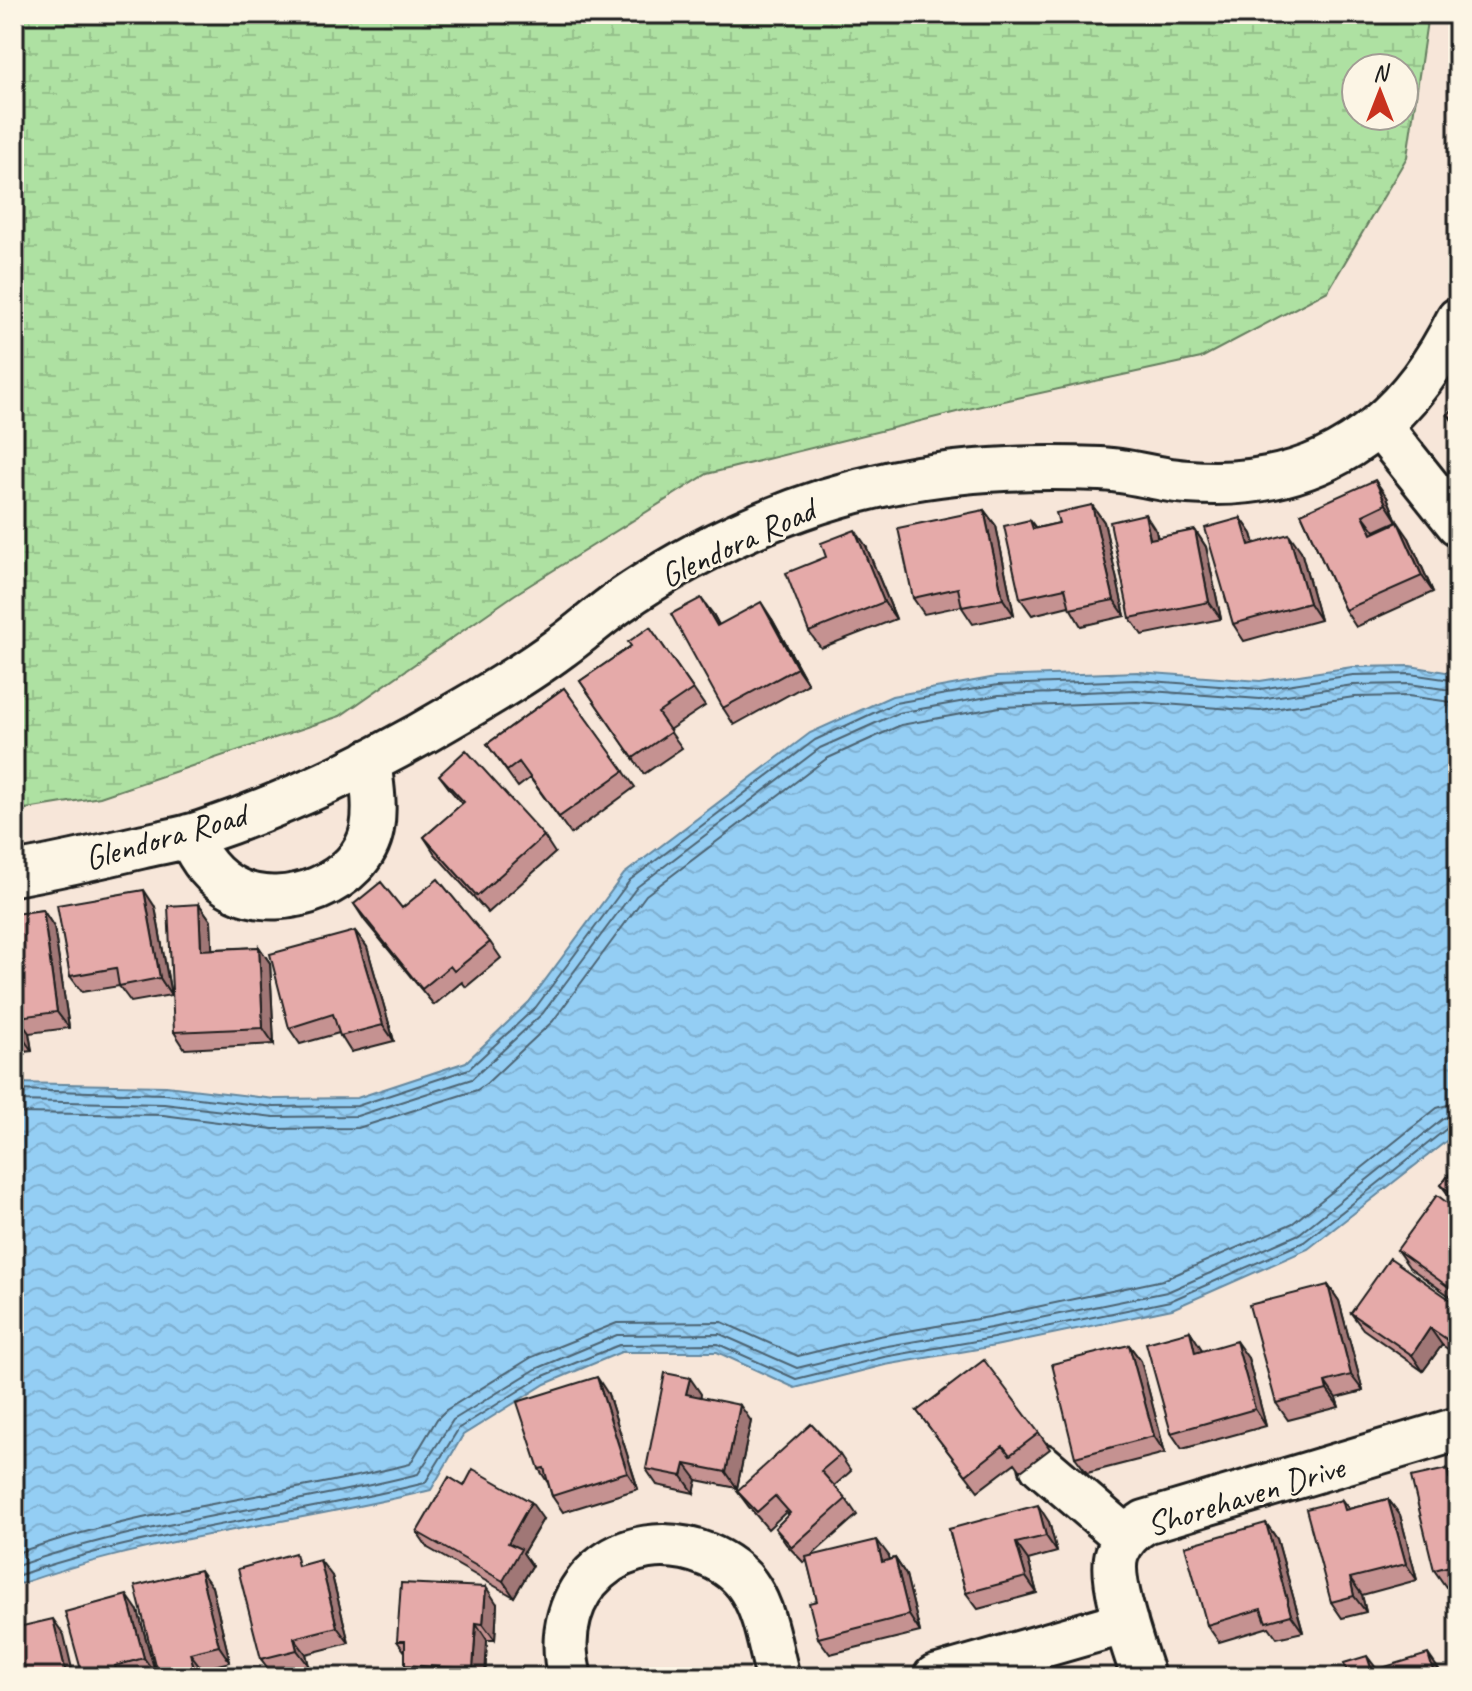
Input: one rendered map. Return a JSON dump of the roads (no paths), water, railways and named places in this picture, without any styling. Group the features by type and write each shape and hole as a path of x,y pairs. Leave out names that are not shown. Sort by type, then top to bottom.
{"street":[{"name":"Glendora Road","path":"14,874 189,836 314,787 458,713 560,648 619,602 683,562 749,529 819,502 891,483 977,471 1105,469 1190,483 1274,480 1315,465 1353,445 1379,425 1416,388 1441,353 1458,319"},
{"path":"1379,425 1458,524"},
{"path":"189,836 200,858 216,878 238,891 262,897 310,893 348,869 372,831 373,789 369,761"},
{"name":"Shorehaven Drive","path":"1143,1677 1114,1569 1116,1555 1125,1537 1145,1522 1458,1429"},
{"path":"1041,1465 1125,1537"},
{"path":"570,1677 565,1639 572,1608 586,1582 599,1567 617,1556 656,1546 697,1551 714,1558 742,1578 758,1607 778,1677"},
{"path":"935,1677 1126,1622"}],"water":[{"path":"1410,666 1458,674 1458,1128 1449,1139 1308,1249 1172,1309 995,1346 885,1365 795,1388 717,1352 621,1352 545,1384 463,1435 431,1490 169,1543 65,1569 14,1586 14,1083 166,1086 275,1099 357,1098 466,1062 529,1002 624,874 810,733 892,696 996,677 1138,672 1260,681 1352,667"}]}
